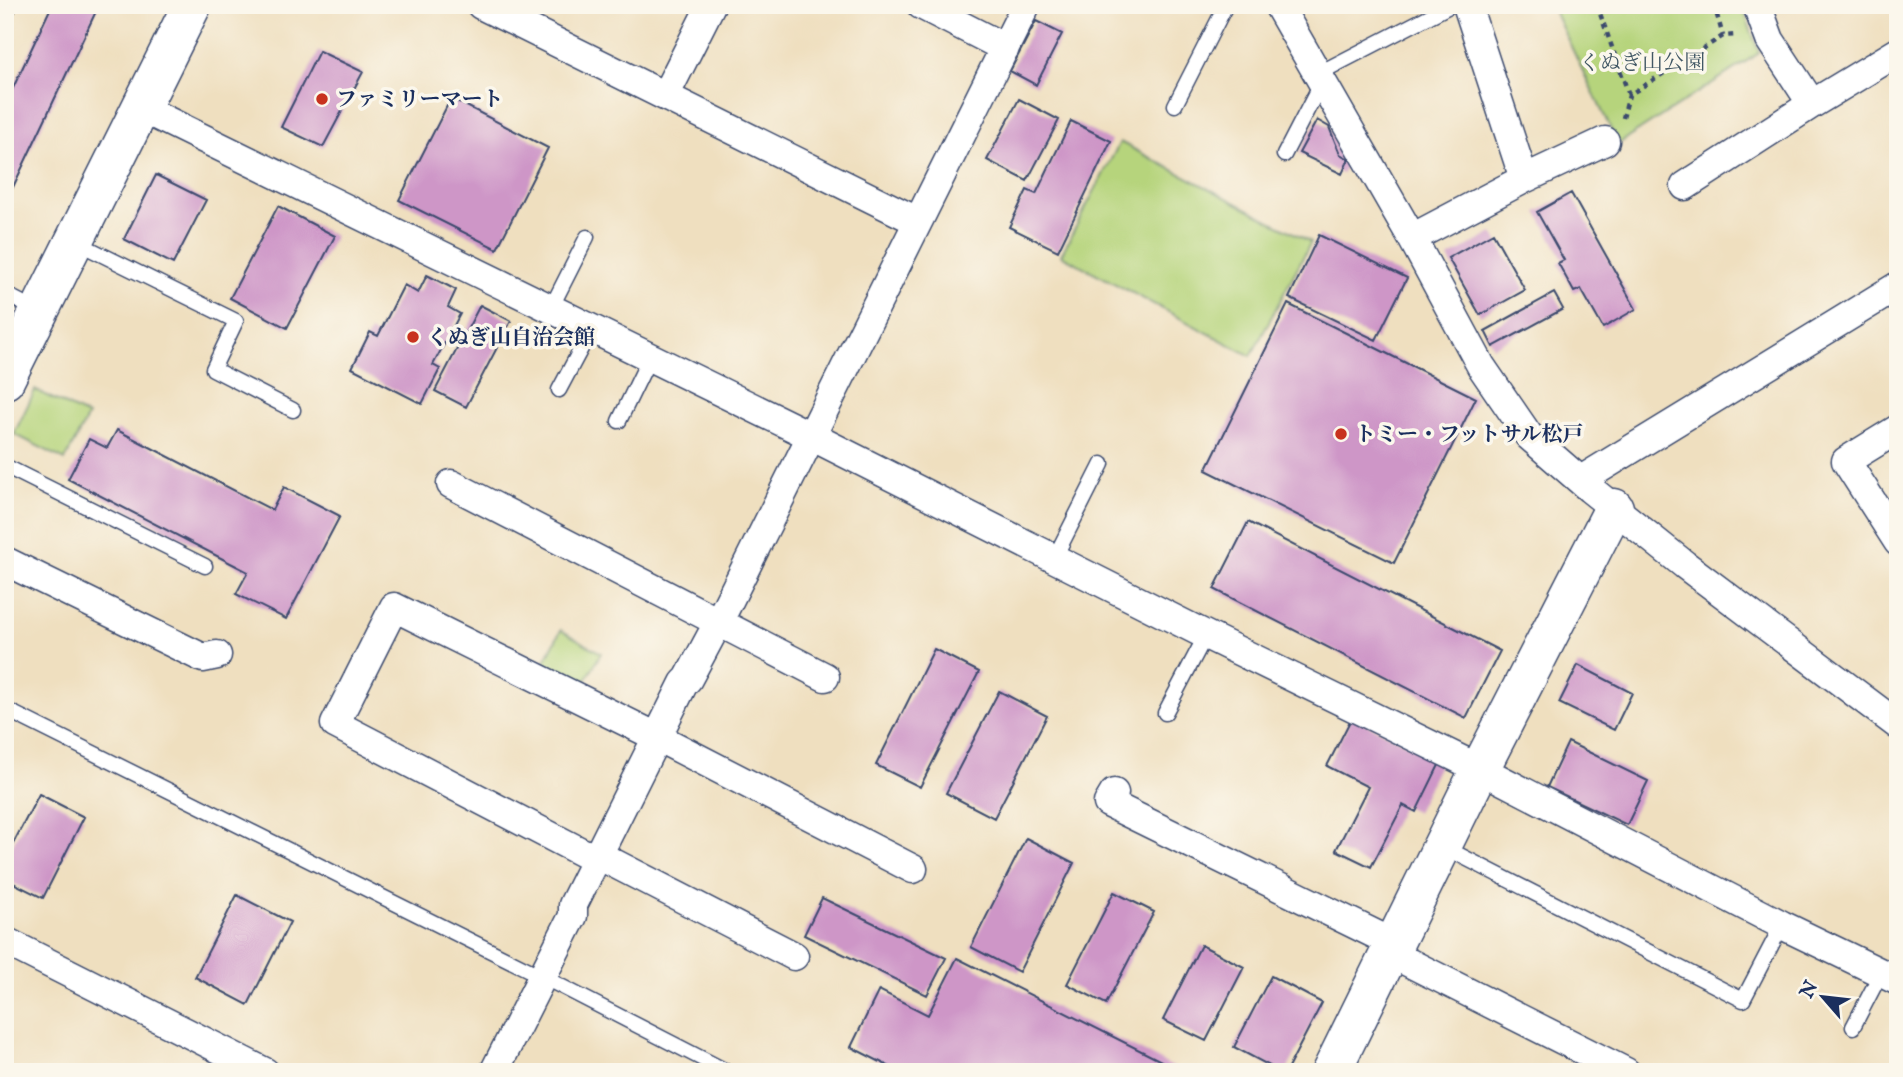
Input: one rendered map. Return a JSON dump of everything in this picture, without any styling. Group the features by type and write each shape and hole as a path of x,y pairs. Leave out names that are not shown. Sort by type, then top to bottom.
{"street":[{"path":"5,380 192,5"},
{"path":"481,5 917,221"},
{"path":"665,96 711,5"},
{"path":"921,5 1005,48"},
{"path":"494,1072 573,916 573,905 684,683 719,621 1026,5"},
{"path":"1278,5 1482,366 1529,436 1695,573 1898,725"},
{"path":"1467,5 1524,179"},
{"path":"1757,5 1767,33 1812,104"},
{"path":"1685,186 1898,52"},
{"path":"141,108 811,436 1206,635 1480,769 1782,925 1889,977"},
{"path":"1412,238 1524,179 1605,141"},
{"path":"1581,480 1898,286"},
{"path":"1898,429 1846,461 1898,542"},
{"path":"451,484 825,677"},
{"path":"1340,1069 1393,948 1480,769 1614,508"},
{"path":"5,561 203,658 217,655"},
{"path":"794,956 598,855 584,853 335,724 394,607 657,737 913,869"},
{"path":"1114,793 1108,803 1393,948 1626,1072"},
{"path":"5,941 265,1072"}],"lane":[{"path":"5,14 10,5"},
{"path":"1175,105 1226,5"},
{"path":"1284,155 1329,68 1451,5"},
{"path":"551,308 587,237"},
{"path":"74,241 236,321 213,369 293,410"},
{"path":"5,294 39,312"},
{"path":"559,390 592,328"},
{"path":"619,421 650,357"},
{"path":"1054,559 1102,464"},
{"path":"5,466 205,566"},
{"path":"1165,713 1206,635"},
{"path":"5,709 728,1072"},
{"path":"1443,846 1743,1000 1782,925"},
{"path":"1853,1027 1889,977"}],"path":[{"path":"1597,5 1629,95 1619,134 1605,141"},
{"path":"1714,5 1723,36"},
{"path":"1629,95 1723,36 1767,33"}],"green space":[{"name":"くぬぎ山公園","path":"1551,5 1742,5 1759,53 1618,144"},
{"path":"1120,142 1311,242 1251,356 1061,255"},
{"path":"35,390 88,416 65,460 14,434"},
{"path":"561,630 601,653 583,686 543,665"}],"building":[{"path":"52,5 99,5 5,204 5,105"},
{"path":"1036,21 1062,34 1036,85 1010,71"},
{"name":"ファミリーマート","path":"319,51 363,72 323,147 281,127"},
{"path":"451,98 548,148 497,249 399,200"},
{"path":"1019,99 1059,120 1027,181 987,160"},
{"path":"1317,120 1329,127 1340,154 1349,159 1342,174 1299,153"},
{"path":"1071,121 1111,141 1058,251 1009,227 1027,190 1036,194"},
{"path":"156,175 206,200 173,264 124,239"},
{"path":"1571,193 1636,309 1603,328 1581,289 1574,292 1558,263 1564,260 1537,212"},
{"path":"278,206 335,236 287,328 230,298"},
{"path":"1493,233 1525,290 1480,315 1448,258"},
{"path":"1319,235 1407,278 1376,340 1289,298"},
{"path":"427,275 456,290 448,307 460,314 433,365 440,369 422,404 352,368 370,332 378,336 404,285 418,293"},
{"path":"1554,293 1563,309 1493,347 1485,331"},
{"name":"トミー・フットサル松戸","path":"1288,304 1476,398 1394,563 1206,470"},
{"path":"480,305 511,321 466,407 435,391"},
{"path":"117,430 272,510 284,487 340,516 286,619 236,594 248,572 68,479 89,439 107,448"},
{"path":"1248,522 1500,651 1466,718 1214,589"},
{"path":"934,649 979,672 920,787 876,765"},
{"path":"1578,665 1632,693 1614,730 1559,703"},
{"path":"999,691 1047,716 994,818 946,793"},
{"path":"1352,717 1441,761 1416,812 1403,805 1371,867 1336,850 1368,787 1327,766"},
{"path":"1568,742 1648,781 1627,825 1547,787"},
{"path":"39,794 84,817 43,898 5,879 5,859"},
{"path":"1026,838 1074,863 1019,972 971,947"},
{"path":"1114,892 1154,912 1106,1004 1067,984"},
{"path":"237,895 290,922 248,1005 195,977"},
{"path":"822,898 946,958 927,995 804,935"},
{"path":"1201,945 1244,967 1206,1041 1163,1020"},
{"path":"957,958 1183,1072 900,1072 851,1047 879,990 928,1015"},
{"path":"1271,976 1322,1003 1286,1072 1281,1072 1234,1047"}],"place":[{"name":"ファミリーマート","path":"322,99"},
{"name":"くぬぎ山自治会館","path":"413,337"},
{"name":"トミー・フットサル松戸","path":"1341,434"}]}
